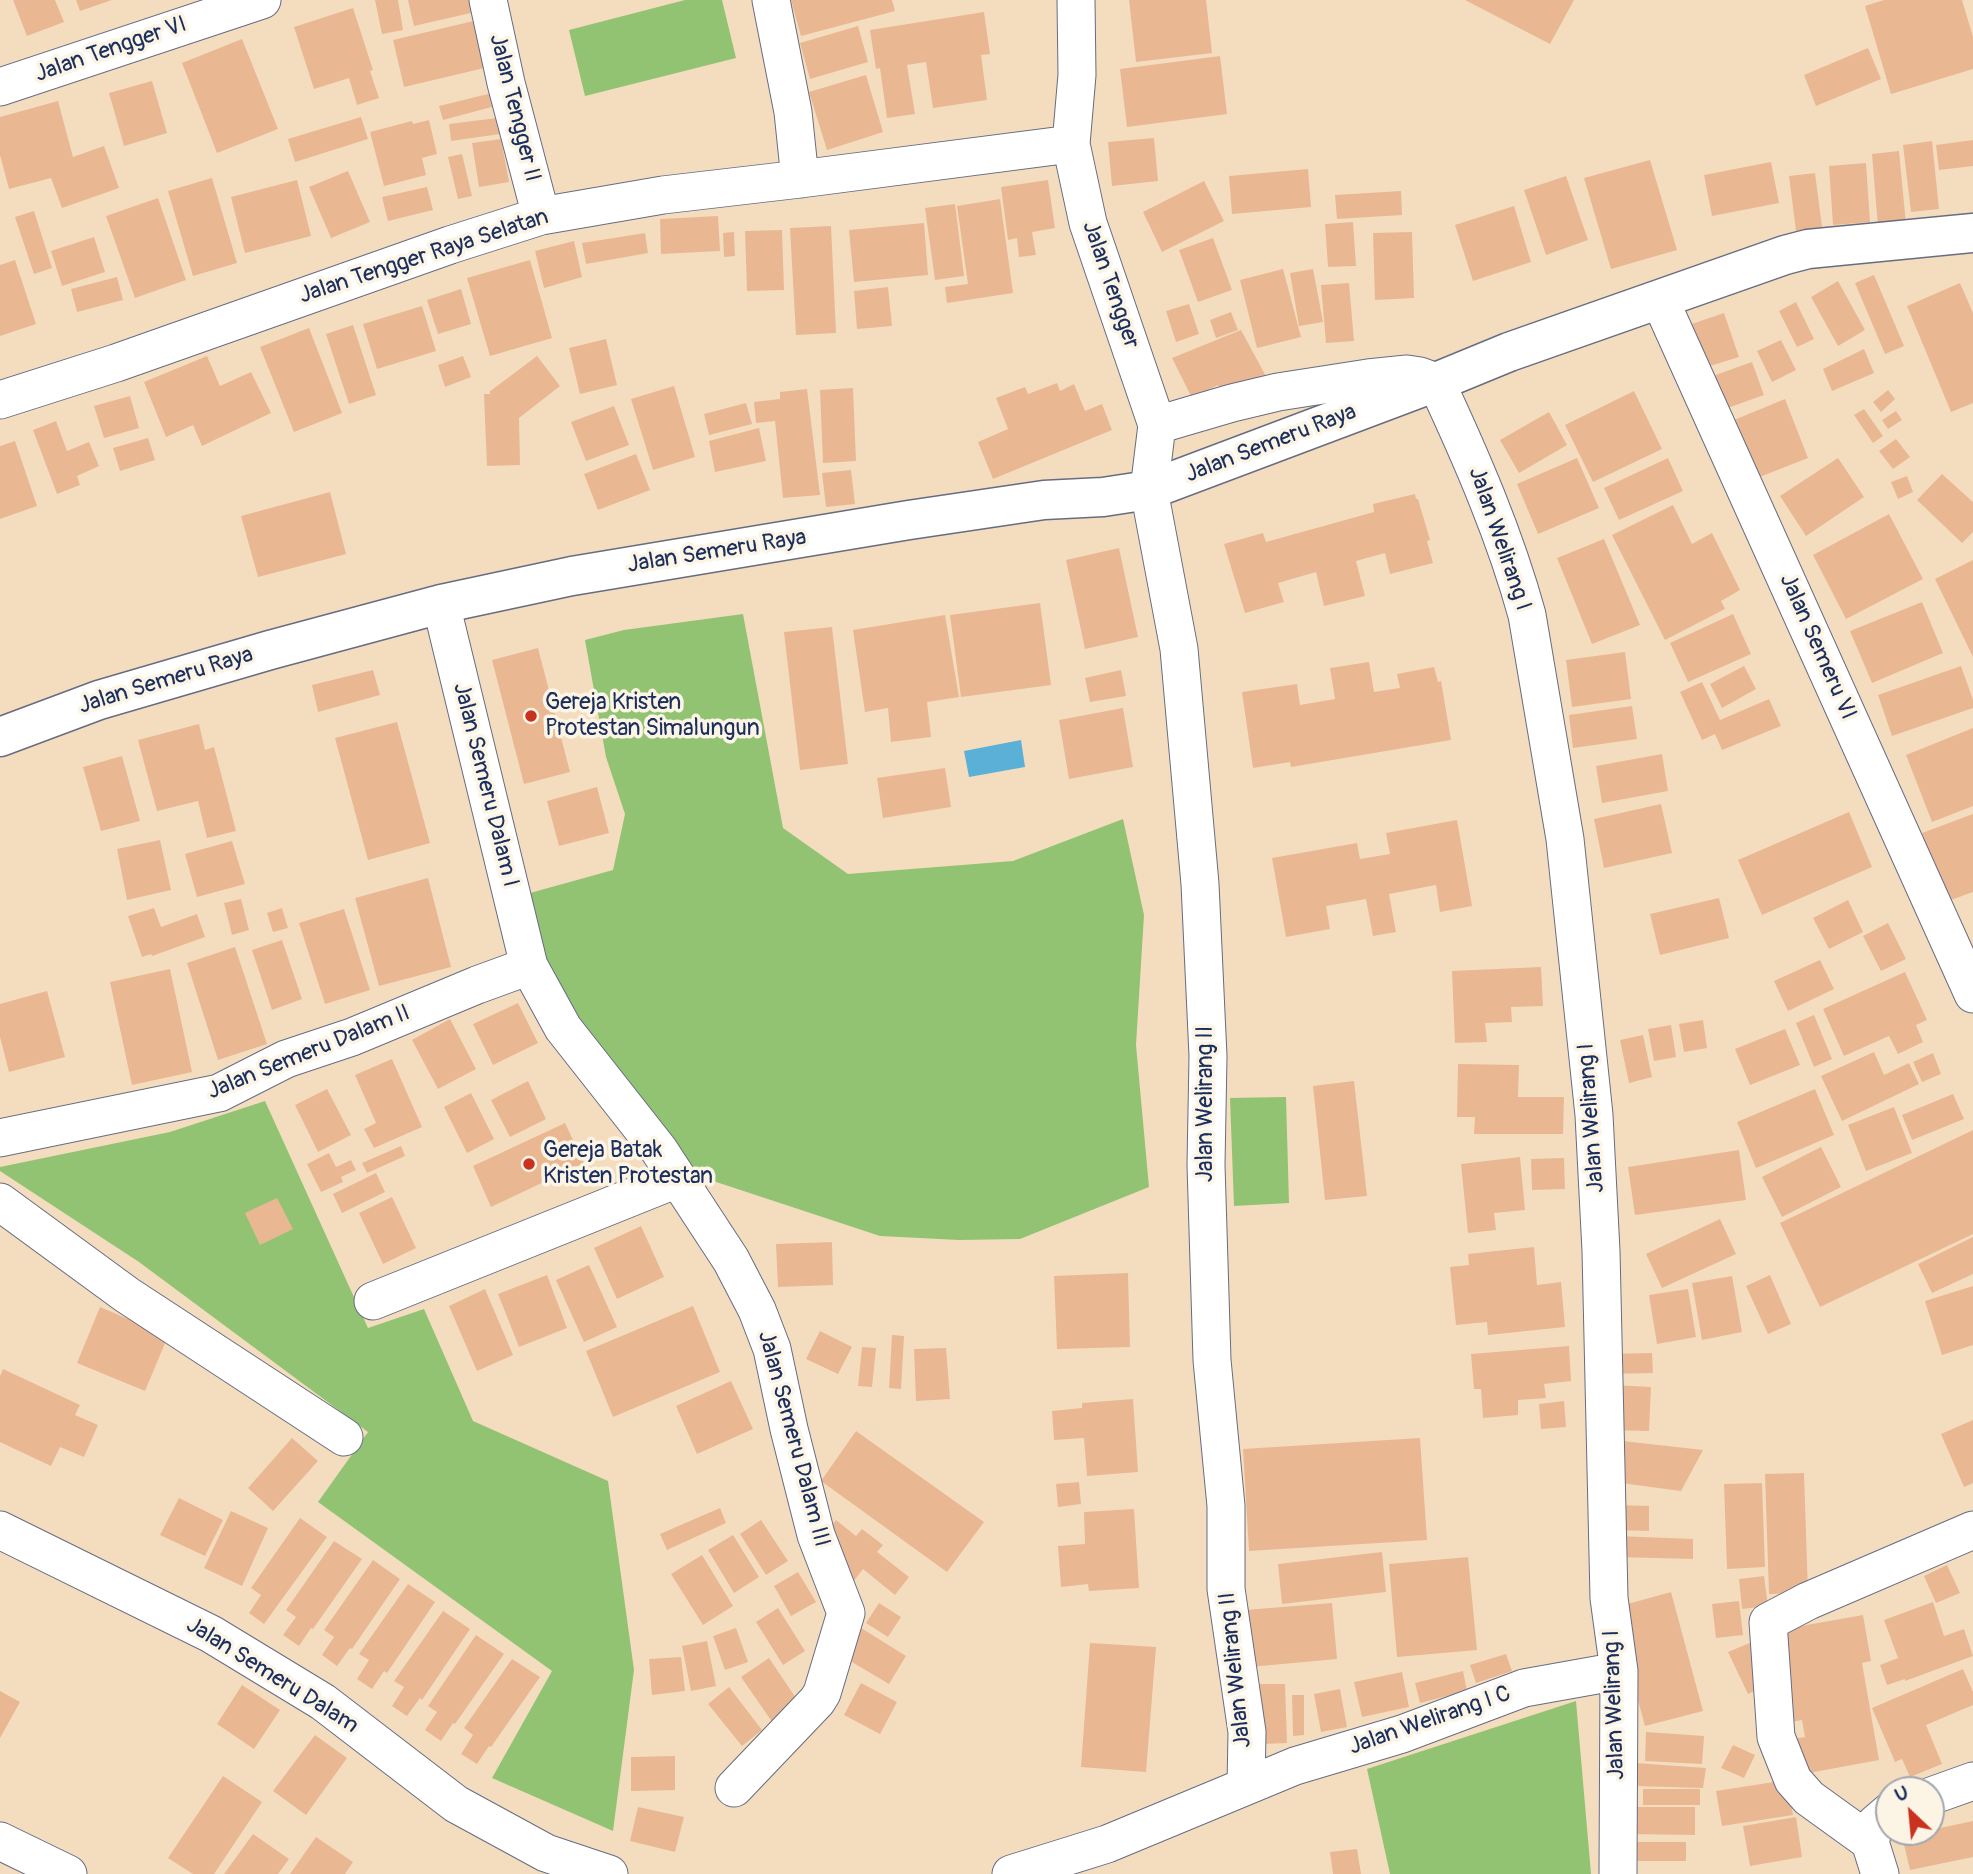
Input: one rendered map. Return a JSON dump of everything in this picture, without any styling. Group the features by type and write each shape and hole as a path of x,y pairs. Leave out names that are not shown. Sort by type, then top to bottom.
{"street":[{"name":"Jalan Tengger VI","path":"0,88 262,0"},
{"name":"Jalan Tengger II","path":"488,0 506,83 541,216"},
{"path":"771,0 793,112 800,179"},
{"name":"Jalan Tengger","path":"1076,0 1077,75 1071,144 1087,223 1157,425"},
{"name":"Jalan Tengger Raya Selatan","path":"0,400 116,363 450,245 541,216 663,195 1071,144"},
{"name":"Jalan Semeru Raya","path":"0,737 99,700 441,604 572,576 895,522 1044,500 1103,497 1149,490 1509,352 1785,255 1808,249 1973,233"},
{"name":"Jalan Semeru VI","path":"1660,300 1973,994"},
{"name":"Jalan Semeru Raya","path":"1157,425 1278,392 1368,377 1407,374 1436,382"},
{"name":"Jalan Welirang I","path":"1436,382 1469,452 1517,580 1527,615 1565,839 1594,1115 1601,1251 1609,1598 1619,1671 1618,1874"},
{"name":"Jalan Welirang II","path":"1157,425 1149,490 1179,649 1200,884 1208,1056 1206,1165 1209,1309 1226,1506 1226,1589 1247,1732 1246,1786"},
{"name":"Jalan Semeru Dalam I","path":"441,604 529,966"},
{"name":"Jalan Semeru Dalam II","path":"0,1138 219,1093 286,1059 352,1037 529,966"},
{"name":"Jalan Semeru Dalam III","path":"529,966 563,1028 659,1150 731,1260 757,1310 772,1349 816,1535 846,1613 822,1693 817,1701 734,1788"},
{"path":"373,1301 677,1179"},
{"path":"0,1202 127,1295 344,1437"},
{"name":"Jalan Semeru Dalam","path":"0,1530 211,1634 323,1702 456,1804 546,1853 609,1874"},
{"path":"1875,1840 1809,1798 1793,1780 1776,1737 1768,1622 1808,1601 1973,1530"},
{"name":"Jalan Welirang I C","path":"1246,1786 1295,1766 1402,1734 1524,1688 1619,1671"},
{"path":"1945,1791 1973,1781"},
{"path":"1011,1874 1107,1844 1246,1786"},
{"path":"0,1841 68,1874"}],"green space":[{"path":"685,0 722,0 736,58 585,96 569,30"},
{"path":"743,614 783,828 848,874 1013,861 1123,819 1144,915 1136,1045 1149,1187 1020,1239 959,1240 880,1236 695,1175 600,1064 512,898 613,870 625,814 606,757 585,640 624,630"},
{"path":"1286,1097 1289,1203 1234,1206 1230,1098"},
{"path":"265,1101 368,1328 424,1309 473,1421 608,1481 634,1670 613,1831 492,1778 552,1671 318,1502 368,1432 139,1262 0,1171 0,1167 170,1132"},
{"path":"1576,1701 1591,1874 1390,1874 1367,1769"}],"water":[{"path":"1021,740 1025,767 969,777 964,751"}],"building":[{"path":"13,0 55,0 64,22 27,36"},
{"path":"76,0 112,0 80,11"},
{"path":"375,0 398,0 403,30 382,34"},
{"path":"408,0 473,0 475,12 414,26"},
{"path":"791,0 892,0 895,11 801,36"},
{"path":"1129,0 1206,0 1212,53 1136,62"},
{"path":"1465,0 1574,0 1550,44"},
{"path":"1884,0 1962,0 1973,37 1973,69 1891,94 1865,6"},
{"path":"353,8 379,98 357,105 349,78 314,89 294,27"},
{"path":"984,12 990,54 981,55 987,100 933,108 926,62 907,65 915,114 887,118 880,68 876,69 870,30"},
{"path":"482,19 493,66 404,87 393,40"},
{"path":"858,26 868,62 810,79 800,43"},
{"path":"242,39 278,129 217,153 182,63"},
{"path":"1868,48 1881,79 1816,106 1804,75"},
{"path":"1220,56 1227,114 1127,127 1120,69"},
{"path":"866,75 883,132 827,150 809,92"},
{"path":"152,81 167,133 124,146 109,93"},
{"path":"496,92 499,105 443,120 439,106"},
{"path":"58,101 73,157 104,146 119,188 62,208 51,178 9,189 0,155 0,117"},
{"path":"361,117 368,139 295,162 288,139"},
{"path":"497,118 500,134 451,141 449,124"},
{"path":"429,120 437,154 422,158 426,175 384,186 370,132 412,121 413,124"},
{"path":"1154,138 1158,181 1112,186 1108,142"},
{"path":"501,139 509,182 479,187 472,143"},
{"path":"1973,140 1973,166 1939,170 1936,145"},
{"path":"1932,141 1939,209 1911,212 1903,145"},
{"path":"1899,151 1906,224 1878,227 1872,154"},
{"path":"462,154 472,196 458,199 448,157"},
{"path":"1650,160 1677,250 1611,269 1584,178"},
{"path":"1771,162 1779,203 1712,216 1704,175"},
{"path":"1866,163 1870,222 1833,225 1829,166"},
{"path":"1308,169 1311,207 1232,214 1229,176"},
{"path":"348,171 370,222 331,238 309,187"},
{"path":"1815,173 1822,227 1796,231 1789,176"},
{"path":"1566,176 1588,240 1546,255 1524,190"},
{"path":"212,178 237,263 193,276 168,191"},
{"path":"297,180 311,236 245,253 231,197"},
{"path":"1048,180 1055,228 1032,232 1036,255 1019,257 1017,238 1008,240 1001,187"},
{"path":"1204,181 1224,221 1162,252 1143,212"},
{"path":"427,187 433,210 388,221 382,197"},
{"path":"1401,191 1402,215 1337,219 1335,195"},
{"path":"158,198 186,280 135,298 106,216"},
{"path":"1000,199 1013,293 947,303 945,287 968,284 957,206"},
{"path":"955,204 964,276 935,280 925,208"},
{"path":"1514,206 1531,262 1473,281 1455,225"},
{"path":"34,211 52,268 34,274 15,217"},
{"path":"718,216 720,251 661,254 660,219"},
{"path":"1353,222 1356,266 1328,267 1325,224"},
{"path":"924,223 928,275 854,282 849,230"},
{"path":"831,226 836,333 796,335 790,228"},
{"path":"782,230 784,290 747,291 745,231"},
{"path":"734,232 735,256 724,257 723,233"},
{"path":"1412,232 1414,298 1375,300 1373,233"},
{"path":"645,233 648,253 586,264 582,243"},
{"path":"94,237 105,272 62,286 51,251"},
{"path":"1213,238 1232,290 1198,302 1179,250"},
{"path":"574,241 582,277 544,288 535,251"},
{"path":"15,260 36,324 0,336 0,265"},
{"path":"530,260 552,338 490,356 467,278"},
{"path":"1283,269 1301,337 1257,348 1240,280"},
{"path":"1313,269 1323,322 1299,326 1290,273"},
{"path":"1874,275 1904,346 1885,354 1855,283"},
{"path":"117,277 123,300 77,312 71,289"},
{"path":"1838,281 1865,330 1838,346 1811,297"},
{"path":"1349,283 1354,341 1326,343 1321,285"},
{"path":"1960,283 1973,313 1973,403 1951,412 1907,306"},
{"path":"888,287 892,326 857,329 854,291"},
{"path":"461,289 471,324 438,334 427,300"},
{"path":"1796,302 1814,339 1797,347 1779,311"},
{"path":"1189,304 1199,334 1176,342 1166,311"},
{"path":"422,306 436,351 377,369 363,324"},
{"path":"1231,312 1238,330 1216,338 1210,320"},
{"path":"1724,313 1739,357 1694,371 1680,328"},
{"path":"353,325 376,395 349,404 326,334"},
{"path":"309,328 342,413 294,432 260,347"},
{"path":"1241,330 1268,380 1226,401 1218,385 1192,398 1172,358"},
{"path":"606,339 617,385 580,394 569,348"},
{"path":"1781,340 1796,370 1772,382 1757,351"},
{"path":"1864,349 1874,373 1832,391 1823,369"},
{"path":"207,356 220,386 251,372 271,413 202,446 193,425 166,437 144,382"},
{"path":"463,356 471,377 445,387 438,365"},
{"path":"537,356 560,386 519,418 520,465 487,466 484,394 491,394 489,392"},
{"path":"1752,362 1764,395 1722,410 1710,377"},
{"path":"1057,383 1060,391 1074,384 1085,411 1102,404 1112,430 993,479 978,442 1008,429 996,398 1025,387 1028,394"},
{"path":"674,386 695,457 653,470 631,399"},
{"path":"853,388 856,461 823,463 820,390"},
{"path":"807,389 820,495 783,498 775,421 756,423 754,402 780,399 780,392"},
{"path":"1888,390 1895,399 1881,412 1873,402"},
{"path":"1634,391 1662,449 1593,482 1565,425"},
{"path":"130,396 139,428 104,438 94,406"},
{"path":"1785,399 1808,458 1757,478 1734,420"},
{"path":"746,403 752,424 709,435 704,414"},
{"path":"614,406 629,445 586,461 571,422"},
{"path":"1864,409 1883,436 1873,443 1854,415"},
{"path":"1896,411 1902,420 1888,429 1882,420"},
{"path":"1549,412 1567,445 1519,473 1500,440"},
{"path":"56,421 67,451 89,442 99,466 77,476 80,485 57,494 33,430"},
{"path":"759,428 766,461 715,472 709,441"},
{"path":"148,438 155,460 120,471 113,448"},
{"path":"1896,439 1910,457 1893,469 1879,451"},
{"path":"15,441 37,506 0,519 0,446"},
{"path":"636,454 650,490 598,510 584,474"},
{"path":"1577,458 1599,508 1538,534 1517,484"},
{"path":"1668,458 1683,491 1619,520 1604,488"},
{"path":"1838,458 1864,497 1806,536 1780,496"},
{"path":"851,470 855,504 826,507 822,473"},
{"path":"1942,474 1973,502 1973,532 1962,543 1917,500"},
{"path":"1907,476 1913,492 1898,499 1891,482"},
{"path":"330,492 346,554 258,577 241,516"},
{"path":"1415,494 1430,540 1427,541 1433,563 1390,574 1385,553 1356,561 1365,596 1324,606 1316,572 1278,583 1284,602 1245,613 1224,544 1263,533 1266,542 1374,512 1373,504"},
{"path":"1673,505 1692,544 1712,533 1740,590 1721,601 1725,609 1665,640 1612,535"},
{"path":"1889,514 1923,579 1846,619 1813,555"},
{"path":"1604,539 1640,625 1592,644 1557,558"},
{"path":"1119,548 1138,637 1085,649 1066,560"},
{"path":"1973,560 1973,657 1935,579"},
{"path":"1922,602 1943,653 1872,683 1850,631"},
{"path":"1040,603 1051,685 961,697 950,615"},
{"path":"1733,614 1751,654 1688,682 1670,643"},
{"path":"945,615 959,697 927,702 931,737 891,742 888,708 865,712 853,630"},
{"path":"832,627 848,764 800,770 784,632"},
{"name":"Gereja Kristen Protestan Simalungun","path":"538,648 570,772 524,784 492,660"},
{"path":"1625,652 1631,699 1572,707 1566,660"},
{"path":"1369,662 1374,692 1400,688 1397,674 1434,667 1438,682 1441,681 1451,740 1291,767 1290,762 1253,768 1242,692 1297,684 1300,705 1335,699 1330,668"},
{"path":"1744,666 1756,689 1722,708 1710,684"},
{"path":"1961,666 1973,700 1973,708 1892,736 1878,695"},
{"path":"373,670 380,695 318,712 312,685"},
{"path":"1121,670 1126,696 1090,702 1085,678"},
{"path":"1702,682 1720,720 1769,699 1781,726 1722,750 1715,734 1702,740 1680,692"},
{"path":"1632,706 1637,739 1573,748 1569,715"},
{"path":"1123,708 1133,767 1069,779 1059,720"},
{"path":"397,722 430,843 368,860 335,738"},
{"path":"199,724 205,750 214,747 236,831 207,838 198,801 157,811 138,740"},
{"path":"1973,728 1973,806 1932,822 1906,755"},
{"path":"1662,754 1668,791 1602,803 1596,766"},
{"path":"122,756 140,821 101,831 83,767"},
{"path":"945,768 951,807 883,818 877,778"},
{"path":"597,787 609,833 559,846 547,801"},
{"path":"1661,804 1672,853 1604,868 1594,819"},
{"path":"1849,812 1872,867 1762,915 1738,860"},
{"path":"1973,814 1973,892 1948,901 1922,833"},
{"path":"1457,820 1472,906 1440,912 1436,885 1389,894 1396,932 1373,936 1366,899 1326,906 1330,929 1286,937 1272,858 1357,843 1360,859 1390,854 1386,833"},
{"path":"160,840 171,890 127,900 117,849"},
{"path":"232,841 245,884 197,897 185,854"},
{"path":"428,878 451,967 379,986 355,898"},
{"path":"1719,898 1729,938 1660,955 1650,914"},
{"path":"241,899 249,930 232,935 224,903"},
{"path":"1848,900 1863,932 1829,949 1813,918"},
{"path":"154,908 161,927 197,914 205,937 142,957 128,916"},
{"path":"282,908 288,928 273,932 267,913"},
{"path":"344,909 370,990 325,1004 299,923"},
{"path":"1888,923 1906,959 1881,971 1863,936"},
{"path":"282,940 302,999 272,1010 252,950"},
{"path":"235,947 267,1044 218,1060 187,963"},
{"path":"1820,960 1834,989 1788,1011 1774,981"},
{"path":"1541,967 1543,1006 1511,1007 1512,1022 1485,1023 1487,1042 1455,1043 1452,971"},
{"path":"170,969 192,1072 132,1085 110,982"},
{"path":"1905,972 1927,1020 1916,1025 1923,1042 1898,1054 1889,1036 1844,1056 1823,1009"},
{"path":"47,991 65,1057 9,1072 0,1037 0,1004"},
{"path":"518,1003 538,1043 493,1065 473,1024"},
{"path":"1814,1015 1832,1059 1814,1067 1796,1023"},
{"path":"450,1019 476,1069 438,1089 412,1040"},
{"path":"1703,1020 1707,1048 1684,1052 1679,1024"},
{"path":"1671,1025 1676,1057 1654,1061 1648,1029"},
{"path":"1785,1029 1800,1065 1750,1085 1735,1049"},
{"path":"1643,1035 1652,1077 1629,1083 1620,1040"},
{"path":"1874,1052 1884,1075 1909,1063 1919,1084 1842,1121 1821,1076"},
{"path":"1933,1053 1941,1074 1922,1082 1913,1062"},
{"path":"392,1059 422,1127 374,1148 364,1129 376,1123 355,1075"},
{"path":"1458,1064 1519,1065 1518,1097 1564,1097 1563,1134 1474,1134 1475,1117 1457,1117"},
{"path":"528,1081 546,1119 510,1137 491,1100"},
{"path":"1354,1081 1367,1196 1325,1200 1313,1086"},
{"path":"327,1089 351,1135 318,1152 295,1105"},
{"path":"1815,1089 1834,1135 1756,1168 1737,1122"},
{"path":"471,1093 494,1139 467,1153 444,1107"},
{"path":"1953,1094 1964,1119 1912,1140 1902,1115"},
{"path":"1894,1107 1912,1153 1866,1171 1848,1125"},
{"name":"Gereja Batak Kristen Protestan","path":"565,1123 584,1163 491,1207 473,1166"},
{"path":"1973,1130 1973,1234 1820,1307 1780,1223"},
{"path":"401,1146 405,1156 367,1173 362,1163"},
{"path":"1821,1147 1841,1187 1782,1217 1762,1177"},
{"path":"1739,1150 1746,1200 1635,1215 1628,1167"},
{"path":"329,1153 336,1167 351,1160 356,1170 341,1177 343,1182 321,1192 307,1164"},
{"path":"1520,1157 1525,1210 1494,1213 1496,1230 1468,1233 1461,1164"},
{"path":"1564,1158 1565,1189 1532,1190 1531,1159"},
{"path":"376,1173 385,1192 342,1213 333,1194"},
{"path":"392,1197 416,1248 383,1264 359,1213"},
{"path":"277,1198 293,1229 260,1245 245,1213"},
{"path":"1720,1219 1736,1254 1662,1288 1646,1254"},
{"path":"641,1226 664,1277 617,1299 594,1248"},
{"path":"1973,1237 1973,1274 1932,1293 1918,1264"},
{"path":"832,1242 833,1285 778,1287 776,1244"},
{"path":"1534,1247 1537,1285 1561,1282 1565,1327 1488,1335 1487,1322 1456,1325 1450,1267 1469,1265 1468,1254"},
{"path":"589,1265 617,1327 584,1342 556,1280"},
{"path":"1128,1273 1130,1347 1057,1349 1054,1276"},
{"path":"547,1275 567,1328 519,1347 498,1294"},
{"path":"1770,1275 1791,1324 1768,1334 1746,1286"},
{"path":"1732,1276 1742,1332 1702,1340 1692,1283"},
{"path":"1973,1286 1973,1345 1942,1355 1925,1301"},
{"path":"485,1289 513,1355 477,1371 449,1306"},
{"path":"1688,1289 1696,1337 1657,1344 1649,1295"},
{"path":"693,1306 720,1372 613,1417 586,1351"},
{"path":"100,1307 168,1336 145,1391 77,1363"},
{"path":"820,1331 852,1347 838,1374 806,1359"},
{"path":"892,1335 904,1336 901,1389 889,1388"},
{"path":"1569,1346 1571,1381 1544,1384 1546,1398 1518,1400 1518,1415 1483,1418 1481,1389 1474,1389 1471,1354"},
{"path":"862,1347 876,1348 872,1387 858,1386"},
{"path":"946,1348 950,1399 916,1401 914,1349"},
{"path":"1652,1353 1653,1373 1606,1374 1605,1354"},
{"path":"3,1369 80,1405 75,1415 98,1425 84,1457 60,1447 51,1466 0,1442 0,1376"},
{"path":"731,1381 753,1429 697,1454 676,1406"},
{"path":"1612,1385 1651,1387 1649,1431 1610,1430"},
{"path":"1133,1399 1138,1472 1087,1476 1084,1438 1054,1440 1052,1411 1082,1408 1082,1403"},
{"path":"1564,1401 1566,1427 1541,1429 1539,1404"},
{"path":"1973,1420 1973,1483 1964,1487 1941,1434"},
{"path":"856,1431 984,1522 947,1572 821,1481"},
{"path":"292,1438 318,1461 273,1511 248,1488"},
{"path":"1420,1438 1427,1540 1249,1551 1243,1449"},
{"path":"1614,1440 1703,1450 1681,1491 1613,1482"},
{"path":"1804,1473 1808,1593 1769,1594 1765,1474"},
{"path":"1079,1482 1081,1504 1058,1507 1056,1484"},
{"path":"1762,1483 1765,1567 1727,1569 1724,1484"},
{"path":"179,1498 223,1520 205,1556 160,1535"},
{"path":"1613,1505 1649,1506 1649,1531 1613,1530"},
{"path":"720,1508 726,1523 667,1550 660,1534"},
{"path":"1134,1509 1139,1588 1089,1591 1088,1584 1061,1587 1058,1546 1085,1544 1084,1512"},
{"path":"231,1511 268,1528 242,1586 204,1568"},
{"path":"300,1518 327,1537 264,1624 249,1613 261,1595 251,1588"},
{"path":"761,1520 788,1561 766,1575 740,1534"},
{"path":"836,1520 856,1536 862,1529 883,1545 877,1552 909,1577 895,1595 863,1569 853,1582 822,1538"},
{"path":"733,1535 759,1577 734,1593 708,1550"},
{"path":"1618,1536 1693,1539 1693,1559 1617,1557"},
{"path":"334,1541 362,1559 299,1646 283,1635 296,1617 286,1610"},
{"path":"1382,1552 1386,1592 1282,1604 1278,1564"},
{"path":"702,1555 733,1606 703,1625 671,1574"},
{"path":"1468,1557 1477,1650 1397,1657 1389,1564"},
{"path":"373,1560 400,1579 352,1649 350,1648 337,1666 322,1655 334,1637 324,1630"},
{"path":"1947,1565 1960,1593 1936,1603 1924,1576"},
{"path":"798,1572 816,1602 791,1616 774,1586"},
{"path":"1764,1576 1768,1606 1742,1609 1739,1579"},
{"path":"408,1584 435,1602 387,1673 384,1671 372,1689 357,1679 369,1660 359,1654"},
{"path":"1671,1592 1703,1711 1645,1726 1613,1608"},
{"path":"1739,1601 1743,1635 1716,1638 1712,1604"},
{"path":"1933,1602 1944,1636 1964,1629 1973,1656 1887,1685 1880,1665 1898,1658 1884,1620"},
{"path":"879,1603 901,1617 888,1637 866,1623"},
{"path":"1332,1603 1337,1659 1250,1667 1245,1610"},
{"path":"778,1608 805,1651 783,1665 756,1622"},
{"path":"443,1611 470,1629 422,1700 420,1698 407,1716 392,1706 404,1687 394,1681"},
{"path":"1863,1615 1871,1661 1862,1663 1879,1760 1798,1775 1792,1739 1805,1737 1802,1720 1790,1722 1773,1631"},
{"path":"853,1623 906,1656 889,1684 835,1652"},
{"path":"736,1628 748,1662 725,1670 713,1636"},
{"path":"476,1635 504,1654 441,1741 425,1730 437,1712 428,1706"},
{"path":"707,1641 716,1686 691,1691 682,1646"},
{"path":"1752,1642 1771,1683 1748,1694 1728,1652"},
{"path":"1090,1643 1156,1647 1146,1772 1081,1767"},
{"path":"1506,1654 1512,1671 1476,1683 1470,1665"},
{"path":"681,1657 685,1691 652,1695 649,1659"},
{"path":"769,1658 802,1707 775,1726 741,1677"},
{"path":"512,1659 540,1677 477,1764 461,1754 473,1735 464,1728"},
{"path":"1963,1669 1973,1692 1973,1705 1926,1725 1942,1764 1912,1776 1910,1776 1902,1759 1895,1762 1872,1708"},
{"path":"1463,1671 1467,1691 1420,1703 1415,1683"},
{"path":"1402,1672 1409,1707 1362,1717 1354,1682"},
{"path":"861,1683 897,1702 880,1734 844,1715"},
{"path":"1260,1684 1285,1684 1287,1743 1261,1744"},
{"path":"242,1685 280,1710 254,1749 217,1724"},
{"path":"729,1687 762,1730 742,1746 708,1704"},
{"path":"1340,1689 1347,1727 1321,1732 1314,1694"},
{"path":"0,1691 20,1702 0,1738"},
{"path":"1292,1695 1304,1695 1304,1735 1293,1736"},
{"path":"1646,1732 1704,1736 1702,1764 1645,1761"},
{"path":"315,1735 347,1758 306,1815 273,1791"},
{"path":"1733,1745 1755,1755 1744,1778 1721,1768"},
{"path":"675,1756 675,1790 631,1791 631,1757"},
{"path":"1635,1763 1706,1768 1703,1788 1633,1786"},
{"path":"223,1776 262,1802 214,1874 193,1874 168,1858"},
{"path":"1787,1780 1793,1815 1722,1826 1716,1791"},
{"path":"1643,1789 1700,1789 1700,1805 1643,1805"},
{"path":"638,1807 684,1817 675,1852 630,1841"},
{"path":"1628,1807 1695,1807 1695,1835 1627,1834"},
{"path":"1796,1817 1802,1857 1750,1866 1743,1826"},
{"path":"1973,1821 1973,1857 1910,1870 1904,1846 1945,1846 1945,1827"},
{"path":"253,1834 289,1859 278,1874 224,1874"},
{"path":"316,1837 353,1862 345,1874 290,1874"},
{"path":"1630,1842 1686,1842 1686,1861 1630,1861"},
{"path":"1357,1849 1361,1874 1333,1874 1330,1852"}],"place":[{"name":"Gereja Kristen Protestan Simalungun","path":"531,716"},
{"name":"Gereja Batak Kristen Protestan","path":"529,1164"}]}
